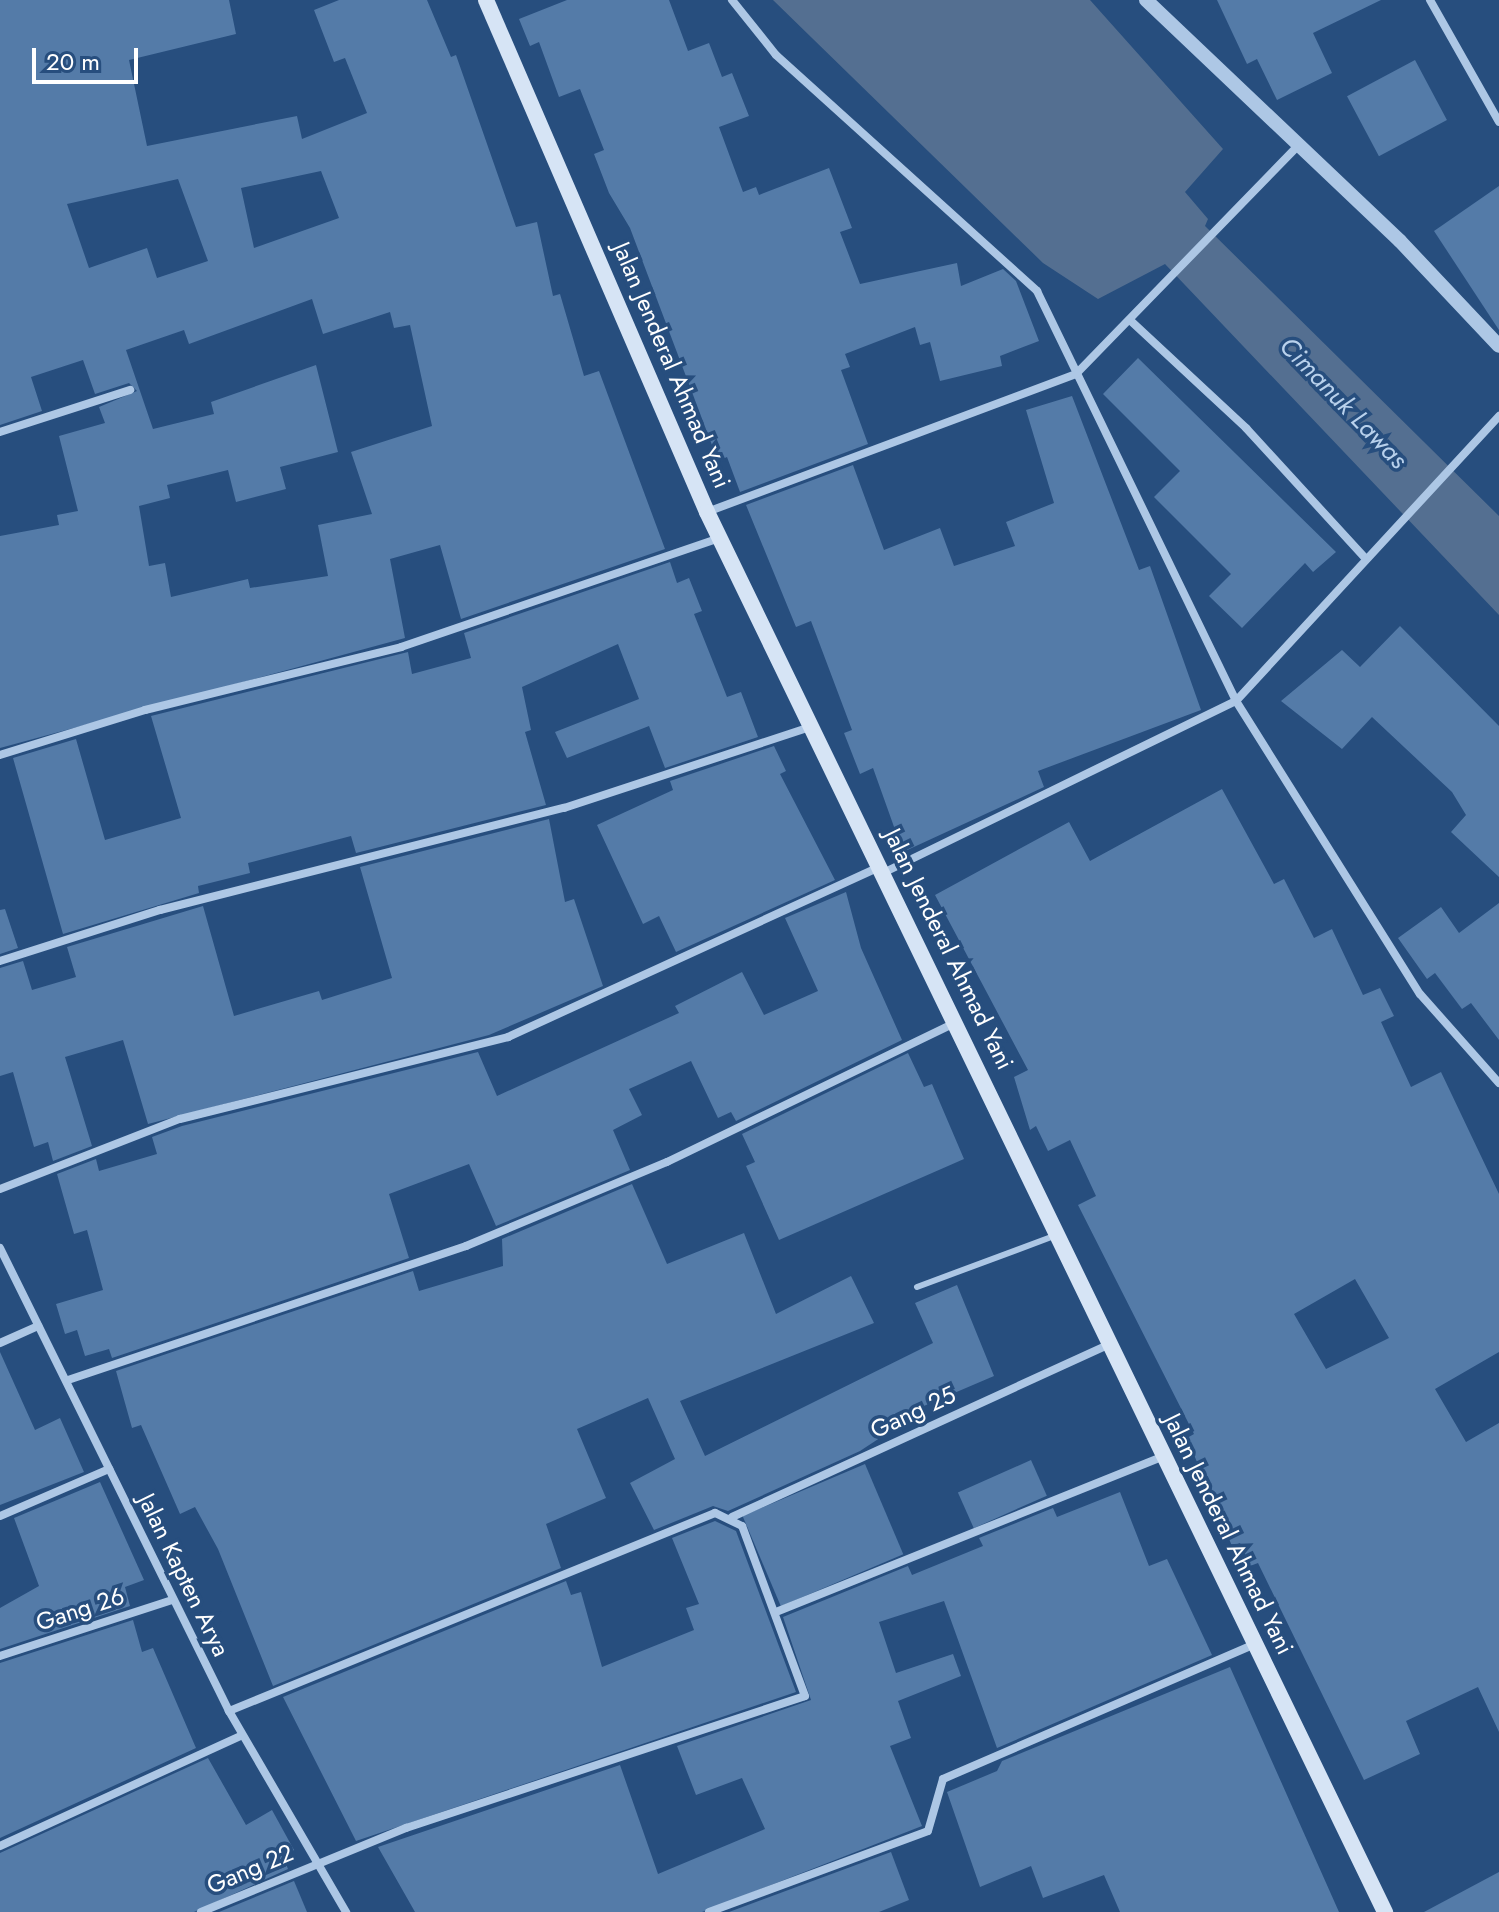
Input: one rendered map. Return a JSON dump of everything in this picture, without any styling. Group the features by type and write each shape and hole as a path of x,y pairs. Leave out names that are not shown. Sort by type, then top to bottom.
{"main road":[{"name":"Jalan Jenderal Ahmad Yani","path":"486,0 719,538 816,725 1385,1912"}],"street":[{"path":"732,0 776,55 1008,258 1037,291 1236,701 1420,994 1499,1083"},
{"path":"1146,0 1299,145 1499,346"},
{"path":"1433,1 1499,122"},
{"path":"707,512 1076,374 1132,322 1157,292 1299,145"},
{"path":"1132,322 1246,428 1366,559"},
{"path":"0,432 130,390"},
{"path":"0,1189 180,1119 508,1037 883,869 1236,701 1499,416"},
{"path":"0,755 145,710 401,647 719,538"},
{"path":"0,961 160,910 564,808 816,725"},
{"path":"68,1380 466,1246 667,1162 957,1022"},
{"name":"Jalan Kapten Arya","path":"0,1248 68,1380 172,1600 229,1711 346,1912"},
{"path":"0,1343 38,1326"},
{"name":"Gang 25","path":"229,1711 550,1575 715,1513 732,1517 1111,1344"},
{"path":"732,1517 776,1612 1165,1456"},
{"path":"0,1516 109,1469"},
{"name":"Gang 26","path":"0,1656 172,1600"},
{"name":"Gang 22","path":"201,1912 315,1862 805,1696 776,1612"},
{"path":"709,1912 928,1831 943,1779 1255,1644"},
{"path":"0,1846 242,1735"}],"lane":[{"path":"917,1287 1060,1233"}],"water":[{"name":"Cimanuk Lawas","path":"773,0 1090,0 1223,149 1185,192 1208,219 1205,226 1499,516 1499,615 1165,264 1098,299 1043,263"}],"building":[{"path":"0,0 229,0 236,34 129,60 147,146 297,116 302,139 367,113 345,58 334,62 314,10 339,0 427,0 451,57 456,55 516,227 537,222 553,296 560,294 584,376 599,371 665,549 461,619 440,545 390,559 405,638 0,748 0,536 59,525 57,515 78,511 59,436 105,423 99,407 137,391 129,383 95,394 83,360 31,377 42,411 0,425","holes":["321,171 339,218 254,248 241,188","178,179 208,261 157,278 147,248 89,268 67,204","312,299 323,334 390,312 394,328 410,325 432,426 351,452 372,514 318,525 328,576 250,588 248,579 171,597 165,563 149,566 139,506 170,498 167,485 228,470 236,502 286,489 280,467 338,452 316,365 211,402 214,414 153,429 126,350 184,330 189,344"]},
{"path":"567,0 669,0 688,51 709,43 722,77 732,73 749,116 719,127 743,192 756,187 759,195 829,168 852,228 840,232 860,284 957,263 961,286 1003,269 1016,281 1039,341 1000,356 1002,366 940,381 930,342 920,345 915,327 845,354 850,367 841,370 868,444 740,492 727,457 718,461 630,228 609,193 594,154 604,150 580,89 559,97 539,42 530,46 519,19"},
{"path":"1217,0 1381,0 1313,33 1332,73 1277,100 1257,59 1247,64"},
{"path":"1415,60 1447,120 1379,156 1347,96"},
{"path":"1499,186 1499,330 1434,231"},
{"path":"1138,358 1336,552 1313,572 1305,563 1242,628 1209,596 1231,574 1154,497 1180,471 1103,394"},
{"path":"1072,396 1139,570 1150,566 1201,710 1038,771 1044,787 903,852 873,768 860,774 844,733 852,730 811,621 796,627 746,505 853,465 884,550 940,528 954,566 1015,546 1006,522 1054,503 1026,410"},
{"path":"670,562 677,583 689,578 702,611 694,614 727,697 741,692 758,737 665,768 649,726 567,758 555,732 639,699 618,644 522,687 531,730 525,732 546,805 356,853 351,836 248,863 250,873 198,886 199,893 63,934 13,758 76,739 105,840 181,818 151,716 408,652 412,674 471,658 464,633"},
{"path":"1400,626 1499,726 1499,877 1451,832 1466,815 1452,792 1372,717 1342,749 1281,701 1342,650 1360,667"},
{"path":"774,746 786,771 780,774 835,880 676,952 659,916 643,924 597,825 673,790 670,781"},
{"path":"1222,789 1274,884 1284,879 1314,938 1332,929 1363,995 1380,988 1394,1016 1381,1022 1411,1087 1441,1072 1499,1194 1499,1352 1435,1389 1466,1442 1499,1423 1499,1732 1478,1687 1406,1721 1420,1754 1364,1780 1258,1563 1250,1566 1240,1543 1232,1546 1187,1438 1194,1434 1078,1205 1096,1196 1070,1140 1048,1151 1036,1126 1030,1130 1014,1077 1028,1070 935,895 1069,822 1090,861","holes":["1355,1279 1389,1338 1326,1369 1294,1314"]},
{"path":"549,819 565,902 574,899 603,986 489,1035 148,1124 123,1040 65,1057 92,1146 53,1161 48,1142 34,1147 13,1072 0,1076 0,968 23,961 32,990 76,977 67,947 203,906 234,1016 319,991 322,1000 392,978 360,867"},
{"path":"846,892 861,948 902,1040 736,1121 731,1112 718,1118 691,1061 629,1089 642,1115 613,1130 630,1170 496,1226 469,1164 389,1194 409,1258 112,1358 109,1349 85,1356 77,1330 65,1334 56,1304 103,1290 87,1230 74,1234 57,1174 96,1159 99,1171 157,1154 152,1137 182,1126 478,1052 497,1096 679,1013 675,1006 742,972 764,1015 818,991 785,918"},
{"path":"1499,903 1499,1040 1471,1003 1462,1009 1435,973 1427,979 1398,938 1441,907 1459,933"},
{"path":"5,909 18,948 0,954 0,910"},
{"path":"908,1053 924,1087 932,1084 964,1159 779,1240 746,1166 755,1162 742,1134"},
{"path":"632,1184 667,1264 744,1233 776,1314 851,1276 874,1323 680,1401 705,1456 933,1343 915,1303 957,1285 994,1376 891,1420 895,1428 860,1451 728,1511 713,1506 654,1530 630,1483 675,1459 648,1398 577,1429 606,1498 546,1524 561,1568 273,1686 218,1549 195,1507 180,1514 141,1425 132,1428 116,1371 413,1271 419,1291 503,1266 502,1239"},
{"path":"0,1352 35,1430 60,1418 84,1472 0,1505"},
{"path":"1031,1460 1047,1496 974,1528 958,1493"},
{"path":"865,1464 903,1554 781,1606 743,1516"},
{"path":"100,1482 144,1580 125,1587 130,1606 0,1649 0,1608 39,1586 14,1518"},
{"path":"1120,1492 1149,1566 1167,1559 1212,1655 997,1748 944,1601 879,1622 896,1673 953,1654 961,1676 898,1701 911,1738 890,1746 922,1826 702,1912 415,1912 378,1847 620,1765 658,1874 765,1829 742,1778 696,1795 677,1746 811,1700 783,1617 908,1566 912,1575 983,1546 979,1538 1053,1508 1057,1517"},
{"path":"715,1521 736,1531 796,1692 356,1841 283,1697 566,1581 571,1595 581,1592 602,1667 694,1630 686,1608 699,1604 672,1538"},
{"path":"133,1620 142,1652 153,1648 196,1748 0,1838 0,1663"},
{"path":"1230,1667 1339,1912 1120,1912 1104,1875 1043,1898 1031,1866 980,1887 947,1792 997,1771 1002,1761"},
{"path":"208,1758 246,1825 272,1810 294,1850 283,1856 288,1869 194,1912 0,1912 0,1853"},
{"path":"891,1852 909,1900 879,1912 729,1912"},
{"path":"1499,1872 1499,1912 1424,1912"},
{"path":"294,1881 307,1912 219,1912"}]}
